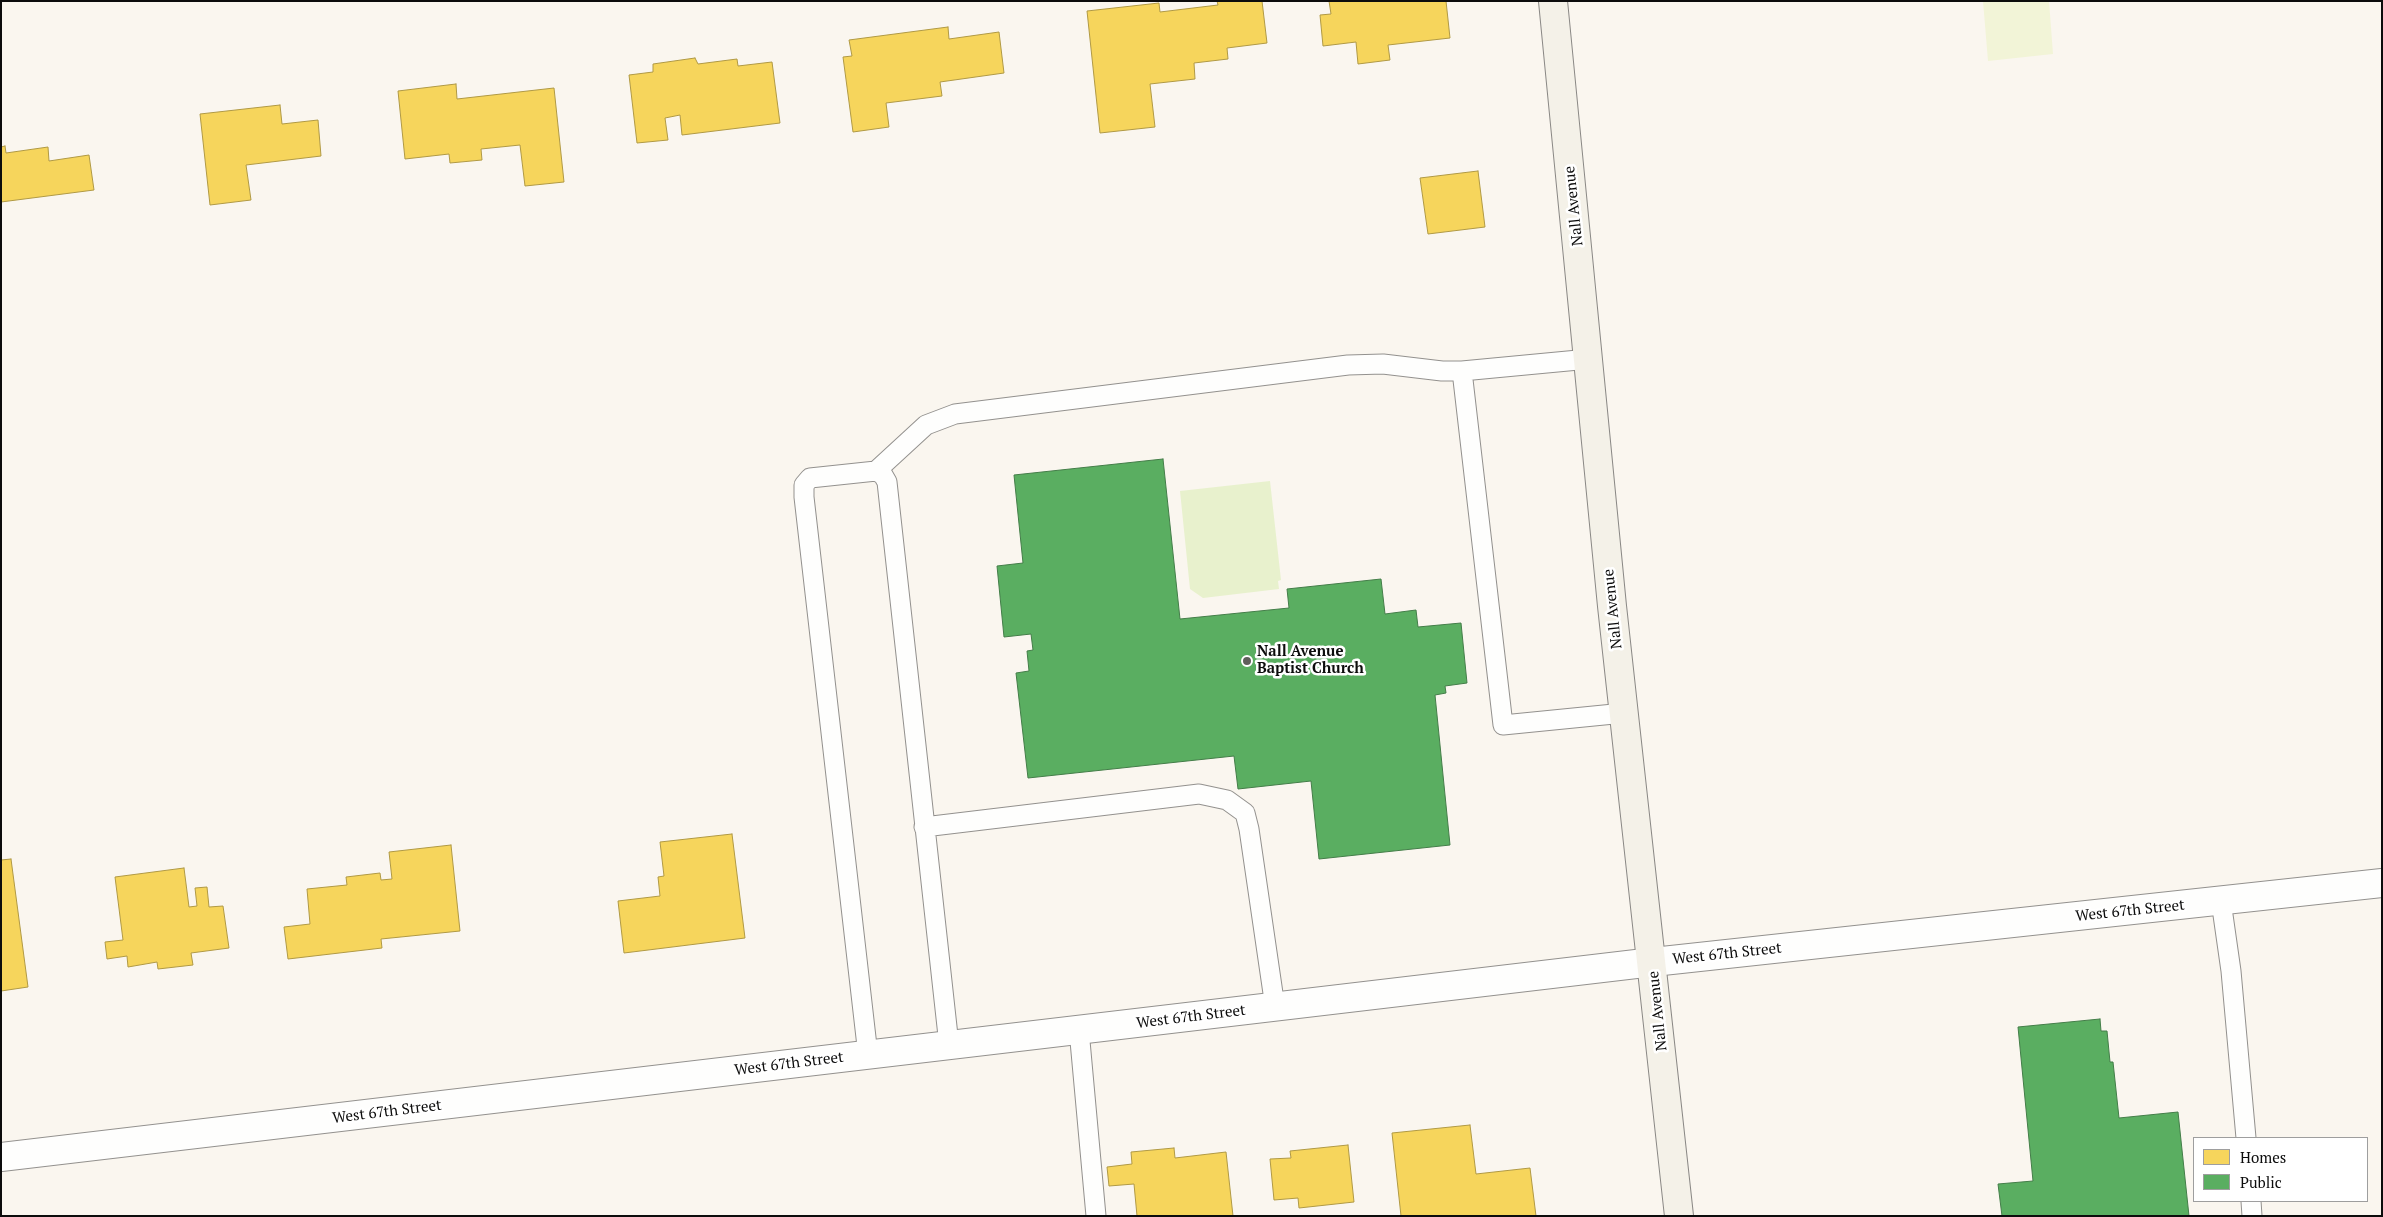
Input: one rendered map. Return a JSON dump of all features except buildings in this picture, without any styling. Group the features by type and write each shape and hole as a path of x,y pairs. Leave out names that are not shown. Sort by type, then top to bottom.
{"main road":[{"name":"Nall Avenue","path":"1553,1 1624,714 1653,962 1679,1216"}],"street":[{"name":"West 67th Street","path":"1,1157 1653,962 2382,884"}],"lane":[{"path":"949,1045 881,477 926,425 955,414 1348,365 1383,364 1442,372 1589,359"},
{"path":"1462,371 1504,725 1624,714"},
{"path":"868,1055 804,485 810,478 881,477"},
{"path":"924,827 1199,794 1227,800 1245,813 1247,821 1275,1007"},
{"path":"2221,901 2235,1008 2246,1137"},
{"path":"1079,1030 1096,1216"},
{"path":"2251,1202 2252,1216"}],"green space":[{"path":"1983,1 2049,1 2053,54 1988,61"},
{"path":"1270,481 1281,580 1278,581 1279,589 1203,598 1190,589 1180,491"}],"place":[{"name":"Nall Avenue Baptist Church","path":"1247,661"}]}
